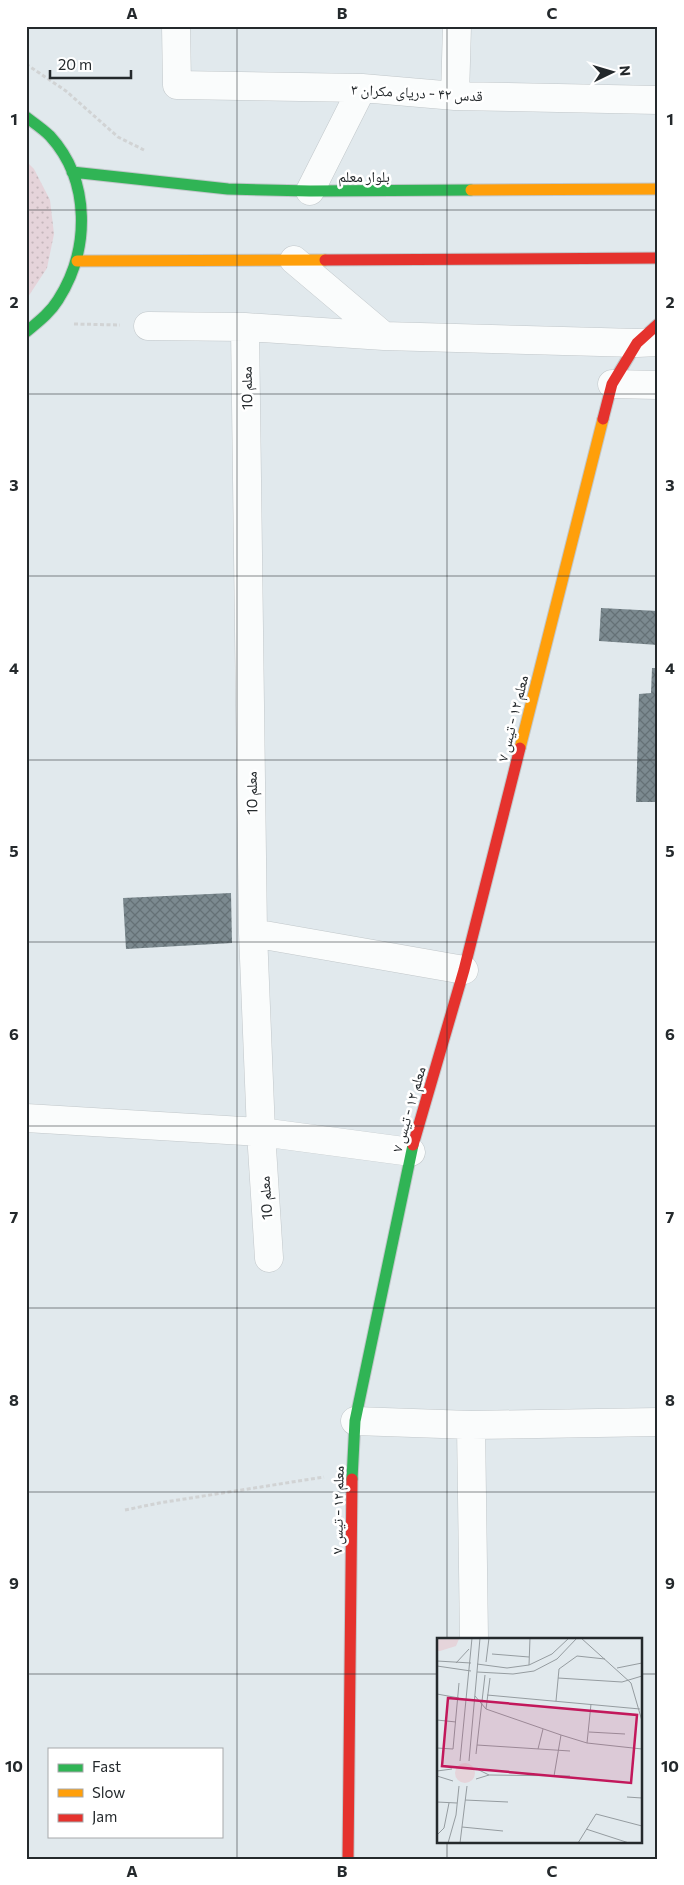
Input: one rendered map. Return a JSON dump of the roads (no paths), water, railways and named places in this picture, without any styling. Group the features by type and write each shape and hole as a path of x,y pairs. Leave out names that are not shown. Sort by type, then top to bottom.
{"main road":[{"path":"26,117 50,137 72,172 81,202 82,224 77,261 62,295 38,324 26,332"},
{"name":"بلوار معلم","path":"72,172 228,189 310,191 658,189"},
{"path":"77,261 658,258"},
{"name":"معلم ۱۲ - تیس ۷","path":"348,1859 352,1472 355,1421 411,1152 464,970 612,384 647,343 658,324"}],"street":[{"name":"قدس ۴۲ - دریای مکران ۳","path":"176,26 177,86 362,88 455,96 658,100"},
{"path":"455,96 457,26"},
{"path":"310,191 362,88"},
{"path":"294,260 384,336"},
{"path":"148,326 245,327 384,336 647,343"},
{"name":"معلم 10","path":"245,327 253,933 261,1132 269,1258"},
{"path":"612,384 658,385"},
{"path":"253,933 464,970"},
{"path":"26,1118 261,1132 411,1152"},
{"path":"355,1421 471,1425 658,1422"},
{"path":"471,1425 474,1638"}]}
